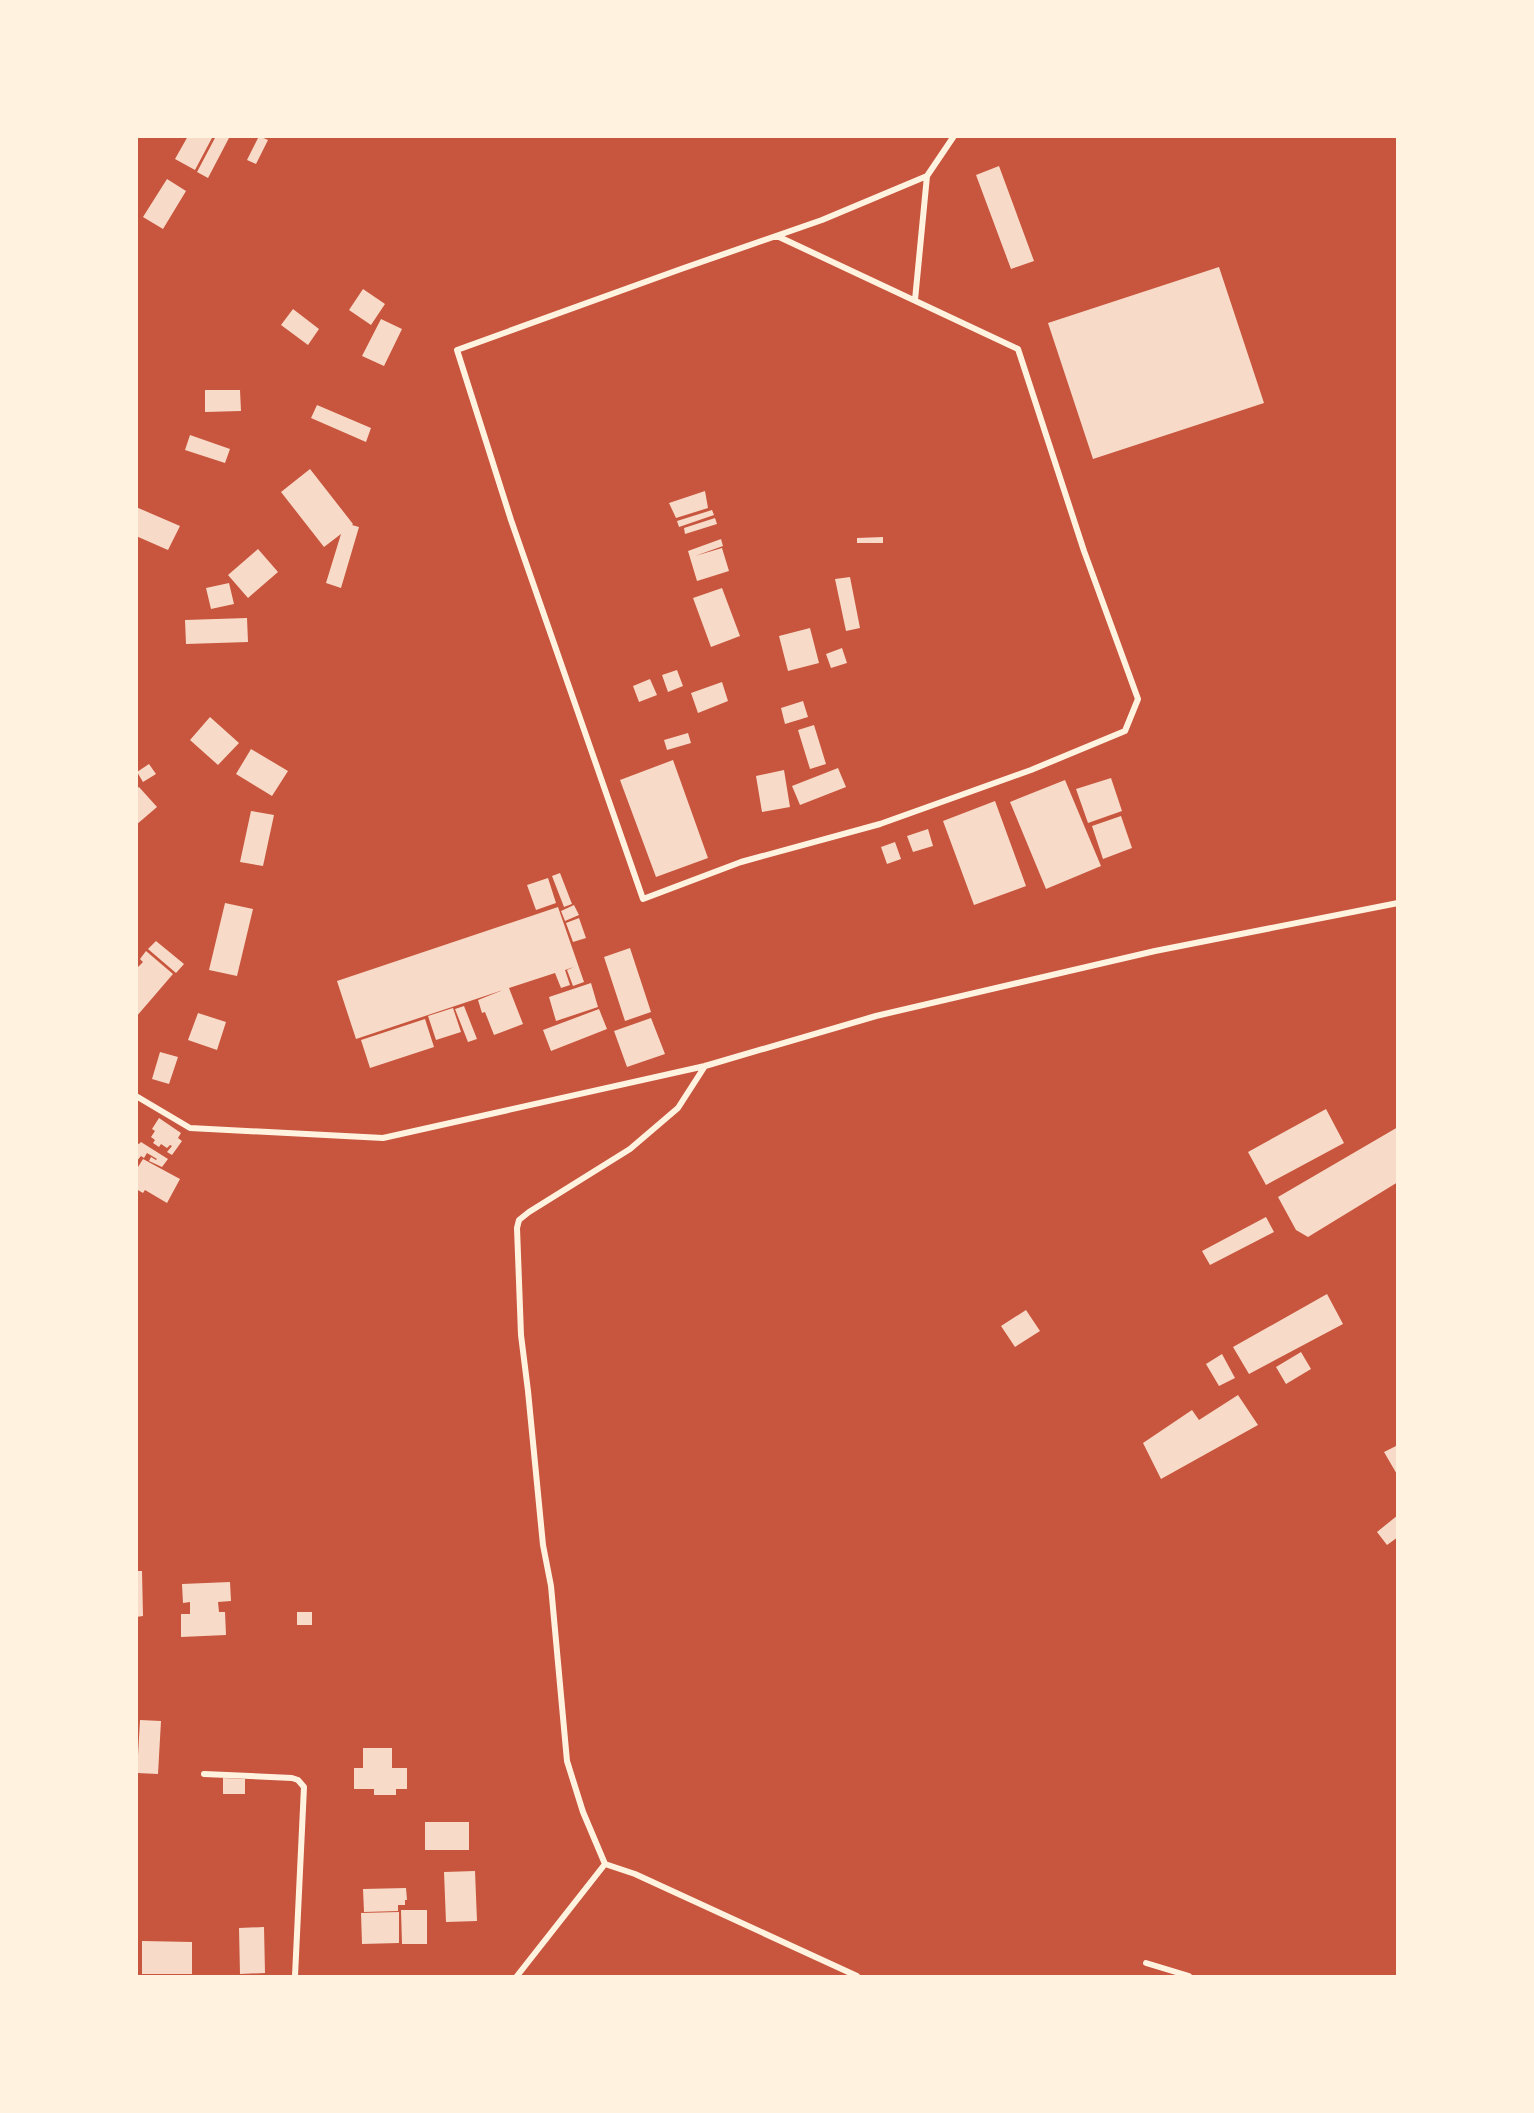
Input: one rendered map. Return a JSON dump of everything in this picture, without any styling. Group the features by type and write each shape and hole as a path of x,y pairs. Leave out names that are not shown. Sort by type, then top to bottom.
{"street":[{"path":"915,300 927,176 954,136"},
{"path":"777,236 1018,349 1084,551 1138,699 1125,731 1031,770 880,824 741,862 643,899 511,520 457,350 777,236 822,220 927,176"},
{"path":"136,1096 190,1128 383,1138 705,1066 876,1016 1155,951 1398,903"},
{"path":"705,1066 678,1108 630,1149 529,1212 519,1220 517,1228 521,1335 530,1402 543,1545 551,1586 567,1761 583,1812 605,1864 635,1874 857,1977"},
{"path":"204,1774 292,1778 298,1780 304,1787 295,1977"},
{"path":"518,1977 605,1864"},
{"path":"1146,1964 1189,1977"}],"building":[{"path":"188,136 213,136 195,170 175,159"},
{"path":"216,136 230,136 208,178 197,172"},
{"path":"259,136 268,140 256,164 247,160"},
{"path":"999,166 1034,261 1011,269 976,175"},
{"path":"167,179 186,191 163,229 143,217"},
{"path":"1219,267 1264,403 1093,459 1048,323"},
{"path":"363,289 385,304 371,325 349,310"},
{"path":"293,309 319,329 308,345 281,325"},
{"path":"381,319 402,329 384,366 362,356"},
{"path":"205,390 240,390 241,411 205,412"},
{"path":"317,405 371,428 366,442 311,418"},
{"path":"190,435 230,449 225,463 185,450"},
{"path":"310,469 352,525 359,527 341,588 326,583 341,534 324,547 281,492"},
{"path":"705,491 708,508 676,518 669,503"},
{"path":"136,507 180,526 168,550 136,536"},
{"path":"712,510 714,515 679,527 677,521"},
{"path":"715,518 717,524 685,534 684,528"},
{"path":"883,537 883,543 857,543 857,538"},
{"path":"721,539 723,546 695,556 722,548 729,571 697,581 688,551"},
{"path":"258,549 278,572 248,598 228,575"},
{"path":"850,577 860,628 846,631 835,579"},
{"path":"229,583 234,604 211,609 206,588"},
{"path":"722,588 740,636 711,647 693,598"},
{"path":"247,618 248,642 186,644 185,620"},
{"path":"810,628 819,663 788,671 779,636"},
{"path":"842,648 847,663 831,668 826,654"},
{"path":"677,670 683,686 668,692 662,675"},
{"path":"650,679 657,695 639,702 633,686"},
{"path":"722,682 728,701 698,713 691,693"},
{"path":"803,701 808,717 785,724 781,708"},
{"path":"210,717 239,743 218,765 190,740"},
{"path":"814,725 826,764 810,769 798,730"},
{"path":"688,733 691,743 667,750 664,740"},
{"path":"251,749 288,771 272,796 236,774"},
{"path":"673,760 708,858 656,877 620,780"},
{"path":"149,764 156,774 143,782 137,772"},
{"path":"838,768 846,787 800,805 792,786"},
{"path":"784,770 790,807 762,812 756,776"},
{"path":"1111,778 1122,811 1088,823 1076,789"},
{"path":"1065,780 1101,866 1046,889 1010,802"},
{"path":"139,787 157,807 136,825 136,789"},
{"path":"995,801 1026,886 974,905 943,821"},
{"path":"251,811 274,815 263,866 240,862"},
{"path":"1121,816 1132,848 1103,859 1092,826"},
{"path":"928,829 933,846 913,852 907,836"},
{"path":"895,842 901,859 887,864 881,847"},
{"path":"560,873 572,904 564,907 552,876"},
{"path":"548,878 556,903 536,910 527,885"},
{"path":"225,903 253,909 237,976 209,970"},
{"path":"574,905 579,915 565,921 561,911"},
{"path":"558,907 584,982 573,986 567,970 574,967 565,970 570,985 561,988 555,973 509,988 523,1024 494,1035 478,1000 503,990 356,1039 337,981"},
{"path":"579,918 586,938 573,942 566,923"},
{"path":"156,941 184,964 176,973 148,949"},
{"path":"630,948 651,1012 625,1021 604,957"},
{"path":"146,951 173,974 136,1017 136,969 143,962 140,959"},
{"path":"591,983 598,1007 556,1021 549,997"},
{"path":"464,1006 477,1039 468,1042 455,1009"},
{"path":"453,1008 461,1032 436,1040 428,1016"},
{"path":"599,1009 607,1029 551,1051 543,1030"},
{"path":"198,1013 226,1022 217,1050 188,1040"},
{"path":"651,1018 665,1054 627,1067 614,1031"},
{"path":"425,1019 434,1047 370,1068 361,1040"},
{"path":"160,1052 178,1057 169,1084 152,1079"},
{"path":"1326,1109 1344,1143 1266,1185 1248,1152"},
{"path":"159,1118 181,1133 178,1138 182,1141 172,1155 167,1152 172,1146 167,1148 161,1144 159,1147 153,1143 155,1140 151,1137 155,1131 152,1129"},
{"path":"1398,1127 1398,1171 1396,1173 1398,1173 1398,1182 1308,1237 1296,1230 1278,1197"},
{"path":"141,1142 168,1159 162,1167 149,1161 151,1157 157,1159 147,1153 144,1158 141,1156 136,1162 136,1143"},
{"path":"143,1159 180,1179 167,1203 145,1190 143,1193 136,1189 136,1167"},
{"path":"1266,1217 1274,1232 1210,1265 1202,1251"},
{"path":"1327,1294 1343,1324 1249,1374 1233,1347"},
{"path":"1026,1310 1040,1331 1015,1347 1001,1326"},
{"path":"1301,1352 1311,1369 1286,1384 1276,1367"},
{"path":"1222,1354 1235,1378 1219,1386 1206,1364"},
{"path":"1238,1395 1258,1425 1161,1479 1143,1443 1192,1410 1199,1420"},
{"path":"1398,1445 1398,1476 1384,1452"},
{"path":"1398,1515 1398,1537 1387,1545 1377,1532"},
{"path":"136,1571 142,1571 143,1616 136,1617"},
{"path":"230,1582 231,1601 218,1602 219,1612 225,1612 226,1635 181,1637 181,1614 190,1614 190,1602 183,1603 182,1584"},
{"path":"297,1612 312,1612 312,1625 297,1625"},
{"path":"140,1720 161,1721 158,1774 137,1773"},
{"path":"363,1748 392,1748 392,1768 407,1768 407,1789 396,1789 396,1795 374,1795 374,1789 354,1789 354,1768 363,1768"},
{"path":"223,1778 245,1779 245,1794 223,1794"},
{"path":"425,1822 469,1822 469,1850 425,1850"},
{"path":"475,1871 477,1921 446,1922 444,1872"},
{"path":"406,1888 407,1900 405,1900 405,1905 398,1905 398,1911 364,1912 363,1889"},
{"path":"401,1910 427,1910 427,1944 402,1944"},
{"path":"399,1912 399,1943 362,1944 361,1913"},
{"path":"264,1927 265,1973 240,1974 239,1928"},
{"path":"142,1941 192,1942 192,1974 142,1974"}]}
